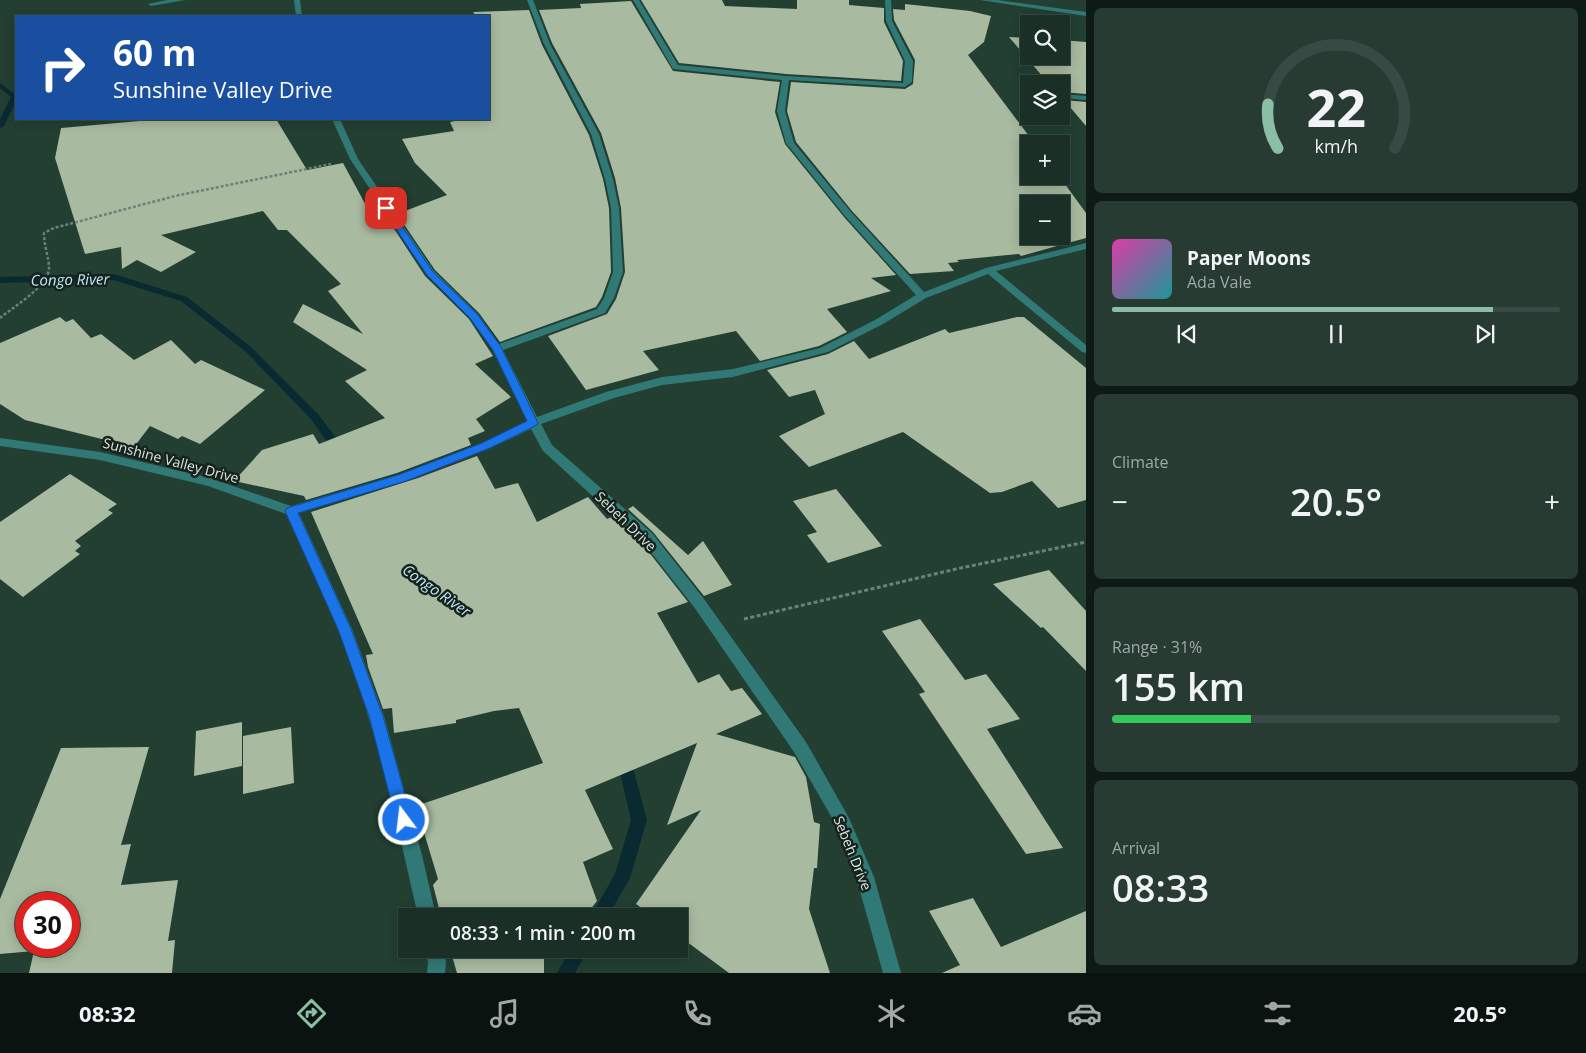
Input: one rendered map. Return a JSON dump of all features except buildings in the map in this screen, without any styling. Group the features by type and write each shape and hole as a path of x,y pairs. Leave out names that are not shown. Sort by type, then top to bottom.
{"street":[{"path":"151,4 182,0"},
{"path":"297,0 299,15"},
{"path":"497,350 601,311 609,298 618,272 615,208 609,179 598,143 547,44 530,0"},
{"path":"636,0 676,67 786,78 905,85 908,82 910,61 889,21 888,0"},
{"path":"983,0 1086,14"},
{"path":"786,78 781,111 790,143 848,214 922,296"},
{"path":"1070,97 1086,98"},
{"name":"Sebeh Drive","path":"336,120 354,159 430,274 474,316 497,350 547,448 647,537 800,746 841,818 865,878 892,973"},
{"path":"425,908 376,716 345,629 291,511 402,478 486,446 533,423 610,395 653,383 733,373 824,350 879,322 922,296 989,270 1086,246"},
{"path":"989,270 1086,350"},
{"name":"Sunshine Valley Drive","path":"0,442 100,456 210,482 291,511"},
{"path":"436,958 436,973"}],"path":[{"path":"0,318 44,282 49,268 44,247 44,232 175,196 354,159"},
{"path":"714,626 1086,542"}],"waterway":[{"name":"Congo River","path":"0,85 15,97 0,126"},
{"name":"Congo River","path":"0,280 114,277 184,299 248,349 314,416 340,451"},
{"name":"Congo River","path":"604,908 622,878 639,820 622,759"},
{"name":"Congo River","path":"565,973 574,958"}],"route":[{"path":"386,208 430,274 474,316 497,350 533,423 486,446 402,478 291,511 345,629 376,716 404,820"}]}
